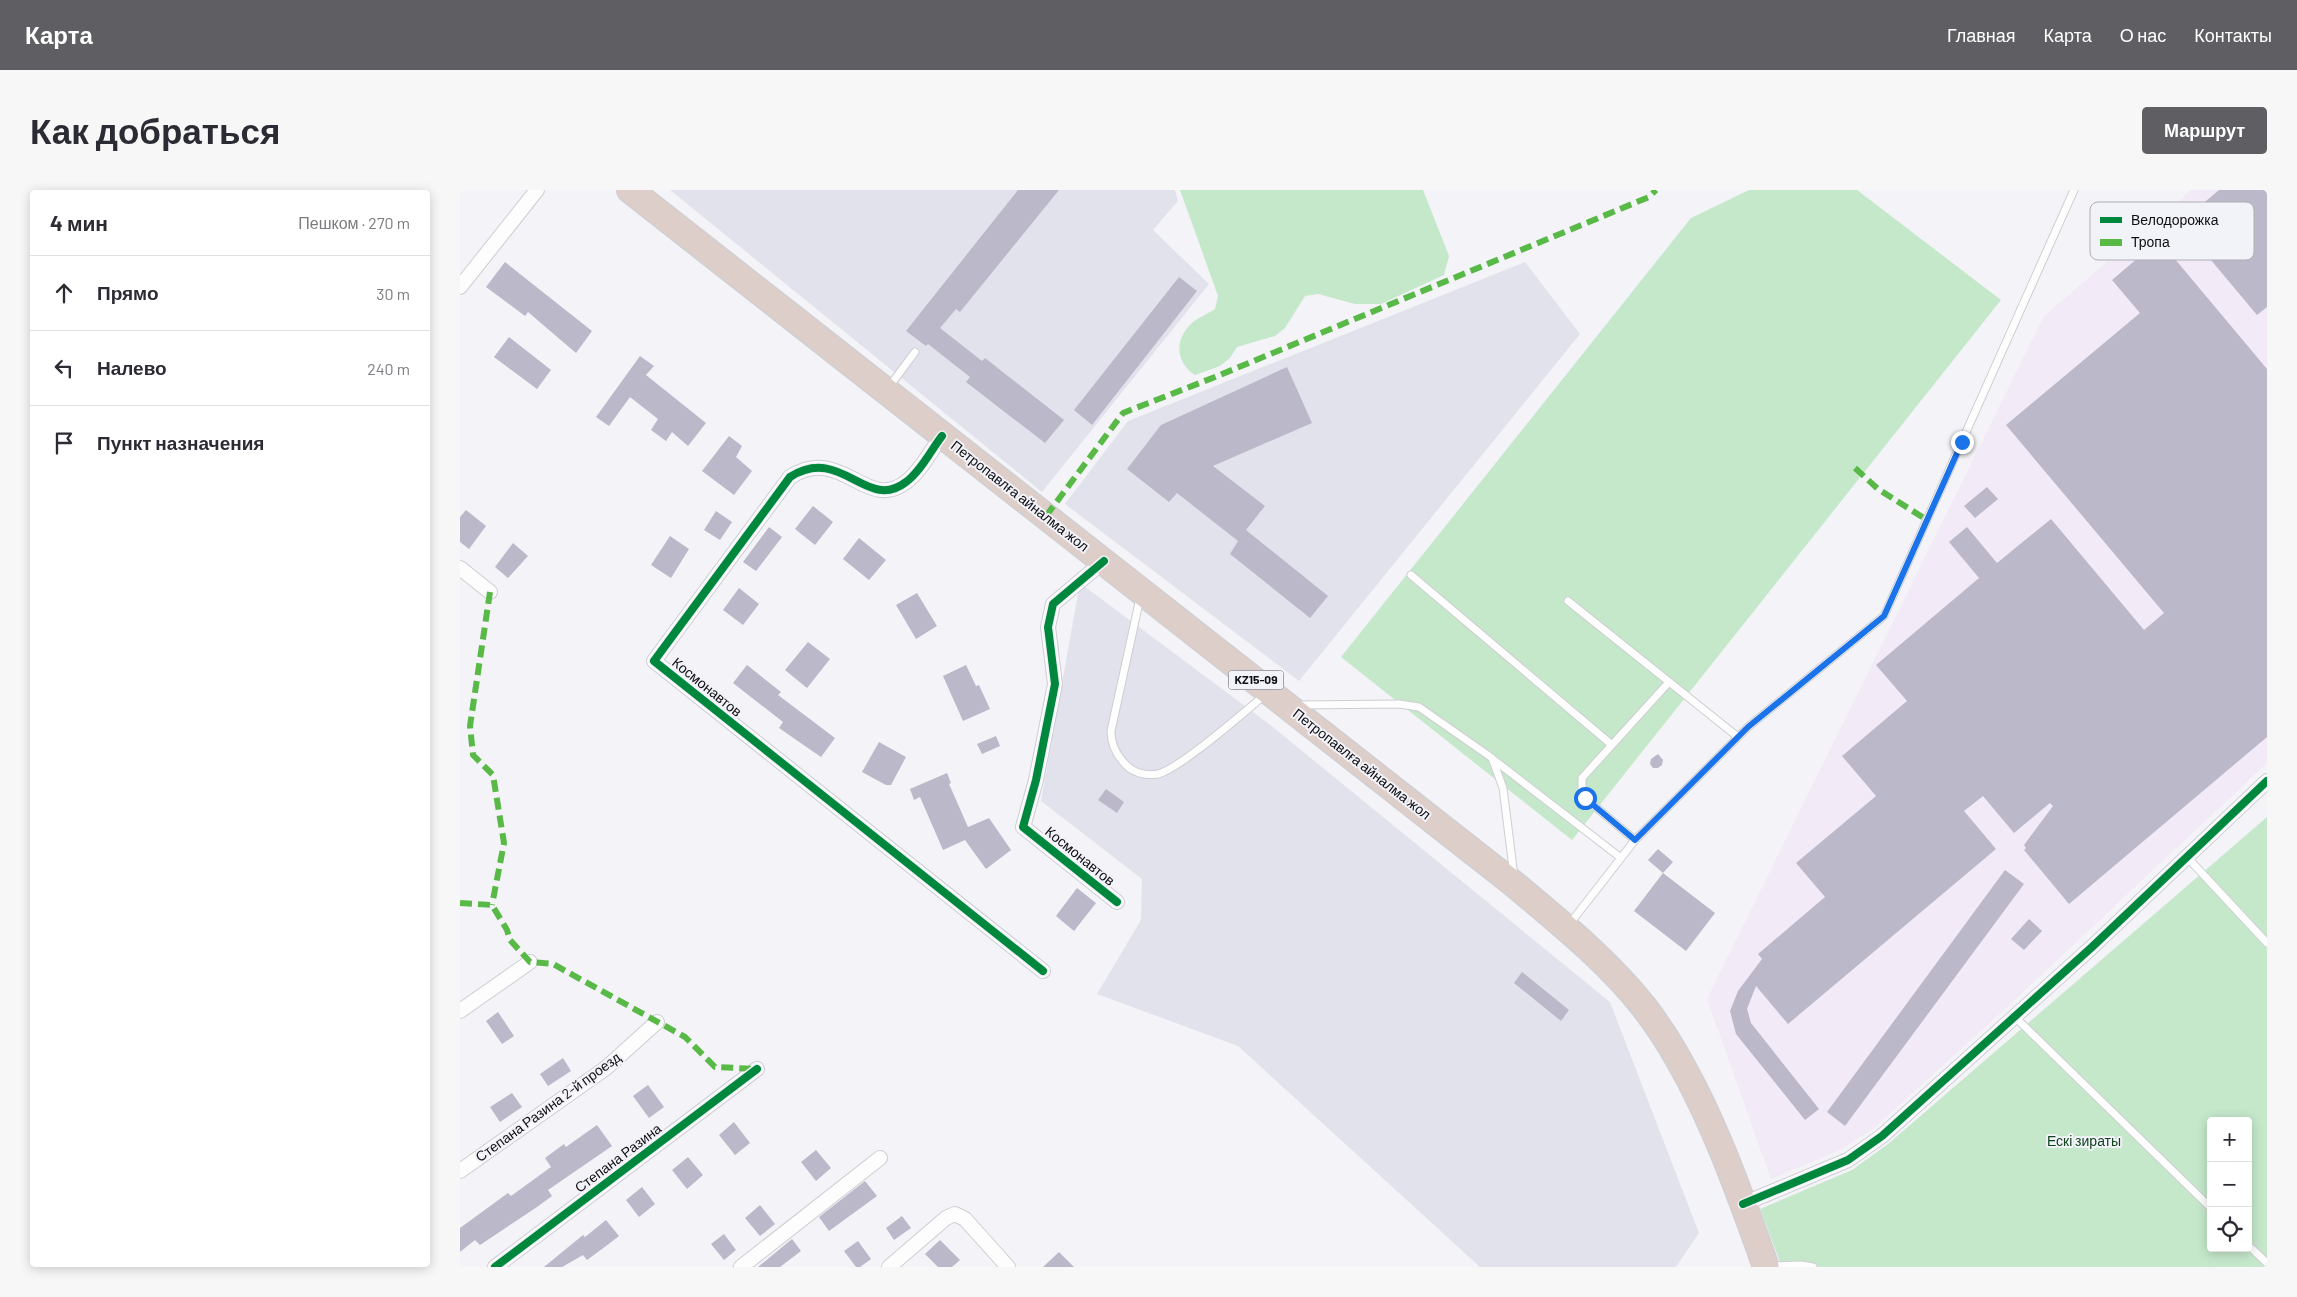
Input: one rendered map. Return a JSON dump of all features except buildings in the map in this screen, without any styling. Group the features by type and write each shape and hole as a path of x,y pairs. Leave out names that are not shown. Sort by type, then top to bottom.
{"highway":[{"name":"Петропавлға айналма жол","path":"630,190 942,436 1104,560 1514,884 1566,928 1611,970 1643,1006 1666,1039 1714,1133 1765,1266"}],"street":[{"path":"460,287 537,190"},
{"name":"Космонавтов","path":"942,436 912,476 900,486 888,490 877,491 832,469 810,468 790,477 654,661 1043,971"},
{"name":"Космонавтов","path":"1104,560 1053,604 1048,627 1055,684 1036,780 1023,827 1117,902"},
{"path":"460,568 490,592"},
{"path":"1742,1204 1848,1160 1882,1136 2092,947 2267,781"},
{"path":"460,1011 530,962"},
{"name":"Степана Разина 2-й проезд","path":"460,1171 606,1068 657,1022"},
{"name":"Степана Разина","path":"495,1267 757,1070"},
{"path":"741,1267 880,1158"},
{"path":"889,1267 946,1218 955,1214 965,1219 1008,1267"}],"lane":[{"path":"1566,928 1635,840 1738,737 1884,616 2074,190"},
{"path":"885,391 916,352"},
{"path":"1411,575 1612,745"},
{"path":"1142,590 1111,731 1111,741 1115,750 1130,768 1149,775 1170,769 1279,698 1410,705 1426,710 1492,758 1621,858"},
{"path":"1568,601 1738,737"},
{"path":"1635,840 1585,798 1582,792 1582,778 1669,682"},
{"path":"1492,758 1503,788 1514,884"},
{"path":"2186,856 2267,943"},
{"path":"2015,1017 2210,1207"},
{"path":"2252,1249 2267,1263"},
{"path":"1765,1266 1801,1265 1813,1267"}],"shaded area":[{"path":"670,190 1175,190 1178,201 1153,230 1209,284 1042,492"},
{"path":"2191,190 2267,190 2267,763 2004,1010 1873,1129 1838,1151 1771,1179 1707,999 2044,316 2109,260 2254,260 2254,202 2177,202"},
{"path":"1525,262 1580,334 1299,681 1065,504 1128,421"},
{"path":"1080,583 1269,724 1610,1002 1699,1233 1676,1267 1480,1267 1238,1046 1097,994 1141,920 1142,879 1041,801"}],"green space":[{"path":"1180,190 1423,190 1449,256 1444,275 1381,304 1355,304 1318,294 1305,296 1285,328 1275,336 1237,347 1230,358 1220,366 1195,375 1181,358 1180,344 1182,337 1193,322 1215,309 1218,296"},
{"path":"1749,190 1857,190 2001,300 1572,840 1341,657 1691,218"},
{"name":"Ескі зираты","path":"2267,817 2267,1267 1782,1267 1760,1209 1852,1170 1888,1144"}],"marked path":[{"path":"1046,516 1123,413 1215,377 1649,197 1656,190"},
{"path":"1855,468 1878,489 1927,520"},
{"path":"490,592 470,726 473,755 493,775 504,843 492,905"},
{"path":"460,903 492,905 507,930 510,940 530,962 553,964 685,1037 715,1067 757,1069"}],"cycle path":[{"path":"942,436 916,472 906,482 892,489 878,490 839,472 824,468 808,469 790,477 654,661 1043,971"},
{"path":"1104,561 1053,604 1048,627 1055,684 1036,780 1023,827 1117,902"},
{"path":"1743,1204 1848,1160 1882,1136 2092,947 2267,781"},
{"path":"495,1267 757,1069"}],"route":[{"path":"1585,798 1635,840 1748,727 1884,616 1962,442"}]}
